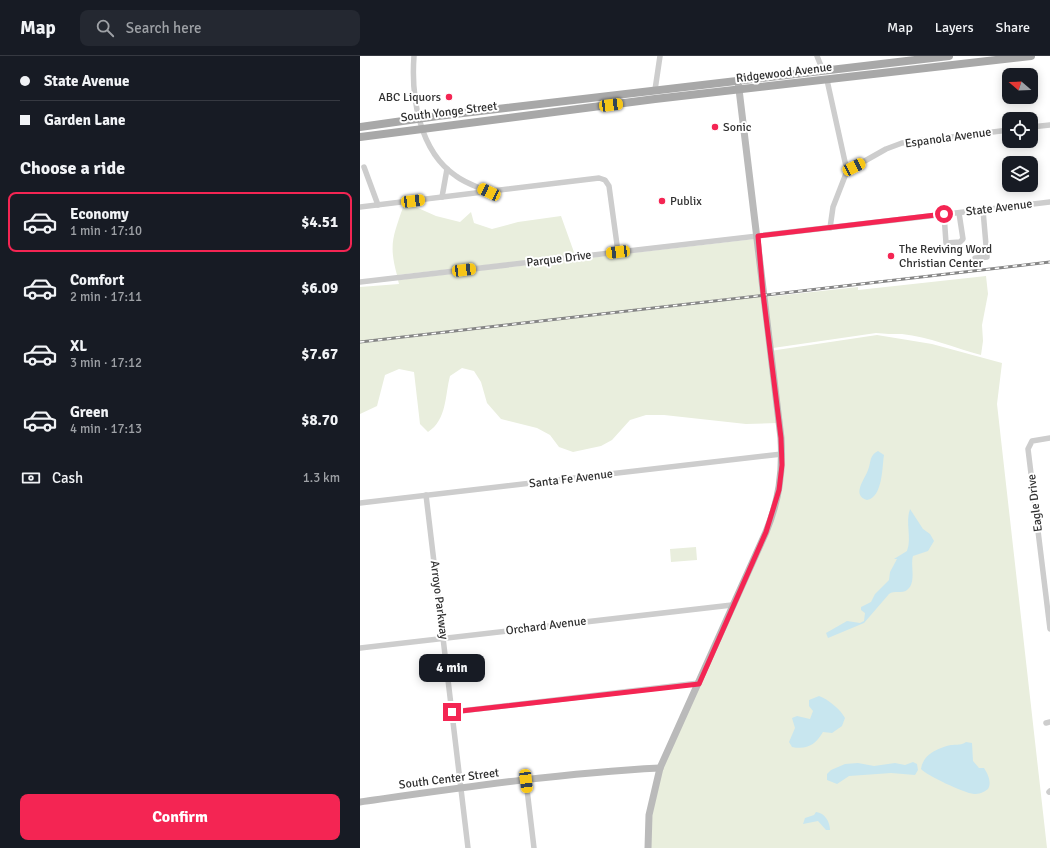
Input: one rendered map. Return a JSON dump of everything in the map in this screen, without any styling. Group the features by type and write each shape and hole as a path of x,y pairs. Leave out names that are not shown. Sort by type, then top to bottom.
{"main road":[{"name":"Ridgewood Avenue","path":"539,104 949,56"},
{"name":"Ridgewood Avenue","path":"540,113 1031,56"},
{"path":"567,110 578,100"},
{"name":"South Yonge Street","path":"360,127 420,118 539,104"},
{"name":"South Yonge Street","path":"360,137 540,113"}],"street":[{"path":"414,56 413,69 416,101 427,143 447,169 456,176 489,192"},
{"path":"655,90 660,56"},
{"path":"817,56 823,71"},
{"path":"827,80 847,171 833,207 830,228"},
{"path":"648,848 649,815 660,768 699,684 732,605 773,514 781,476 782,454 758,236 738,81"},
{"path":"1038,126 1050,125"},
{"name":"Espanola Avenue","path":"847,171 886,149 902,143 1002,131"},
{"path":"364,167 378,205"},
{"path":"442,197 447,169"},
{"path":"360,207 599,178 605,180 609,186 618,252"},
{"name":"State Avenue","path":"758,236 1050,202"},
{"path":"975,258 987,257 983,210"},
{"path":"944,214 946,242 960,242 963,239 959,213"},
{"name":"Parque Drive","path":"360,282 758,236"},
{"name":"Eagle Drive","path":"1050,438 1032,441 1028,449 1050,629"},
{"name":"Santa Fe Avenue","path":"360,503 782,454"},
{"name":"Arroyo Parkway","path":"426,495 468,848"},
{"name":"Orchard Avenue","path":"360,648 732,605"},
{"path":"452,712 699,684"},
{"name":"South Center Street","path":"360,802 460,788 660,768"},
{"path":"526,781 534,848"}],"green space":[{"path":"404,204 409,204 436,216 460,222 471,212 474,223 492,229 518,222 561,216 575,255 397,275 393,255 393,239"},
{"path":"754,239 777,423 746,424 664,415 646,415 630,420 612,440 601,446 573,452 559,447 550,435 537,428 501,419 487,403 481,382 474,371 462,368 450,376 442,414 439,421 428,432 420,424 414,372 399,369 385,375 377,406 360,414 360,287 399,284 398,280"},
{"path":"986,276 988,294 982,325 983,341 981,355 912,335 876,333 773,348 766,297 858,287 858,290"},
{"path":"877,335 932,344 1002,363 997,404 1047,848 648,848 649,815 660,768 760,545 782,469 770,351"},
{"path":"696,547 697,560 671,562 670,549"}],"water":[{"path":"878,451 884,455 881,481 876,493 872,498 867,500 862,498 860,494 860,486 873,455"},
{"path":"910,509 923,529 930,534 934,541 928,551 913,556 913,579 910,587 905,591 893,592 889,594 864,623 828,638 826,633 847,621 860,623 864,621 865,613 861,610 861,607 871,602 875,594 889,580 890,572 897,559 894,559 907,551 909,541 908,519"},
{"path":"819,696 830,702 843,715 845,718 842,726 832,733 823,732 810,746 802,748 792,747 789,742 795,728 792,718 797,716 810,719 813,711 809,706 809,700"},
{"path":"966,742 972,743 973,761 979,768 984,768 989,778 990,784 988,789 979,793 969,793 954,787 921,769 925,759 932,752 946,746"},
{"path":"913,762 917,764 918,770 915,775 891,773 849,776 837,784 827,780 827,774 831,770 845,764 858,763 874,766 895,763 905,765"},
{"path":"816,812 822,814 826,818 830,830 826,830 818,821 803,824 805,818 814,815"}],"railway":[{"path":"360,342 1050,262"}],"place":[{"name":"ABC Liquors","path":"449,97"},
{"name":"Sonic","path":"715,127"},
{"name":"Publix","path":"662,201"},
{"name":"The Reviving Word Christian Center","path":"891,256"}],"route":[{"path":"452,712 699,684 732,605 773,514 782,469 781,438 763,293 758,236 944,214"}]}
